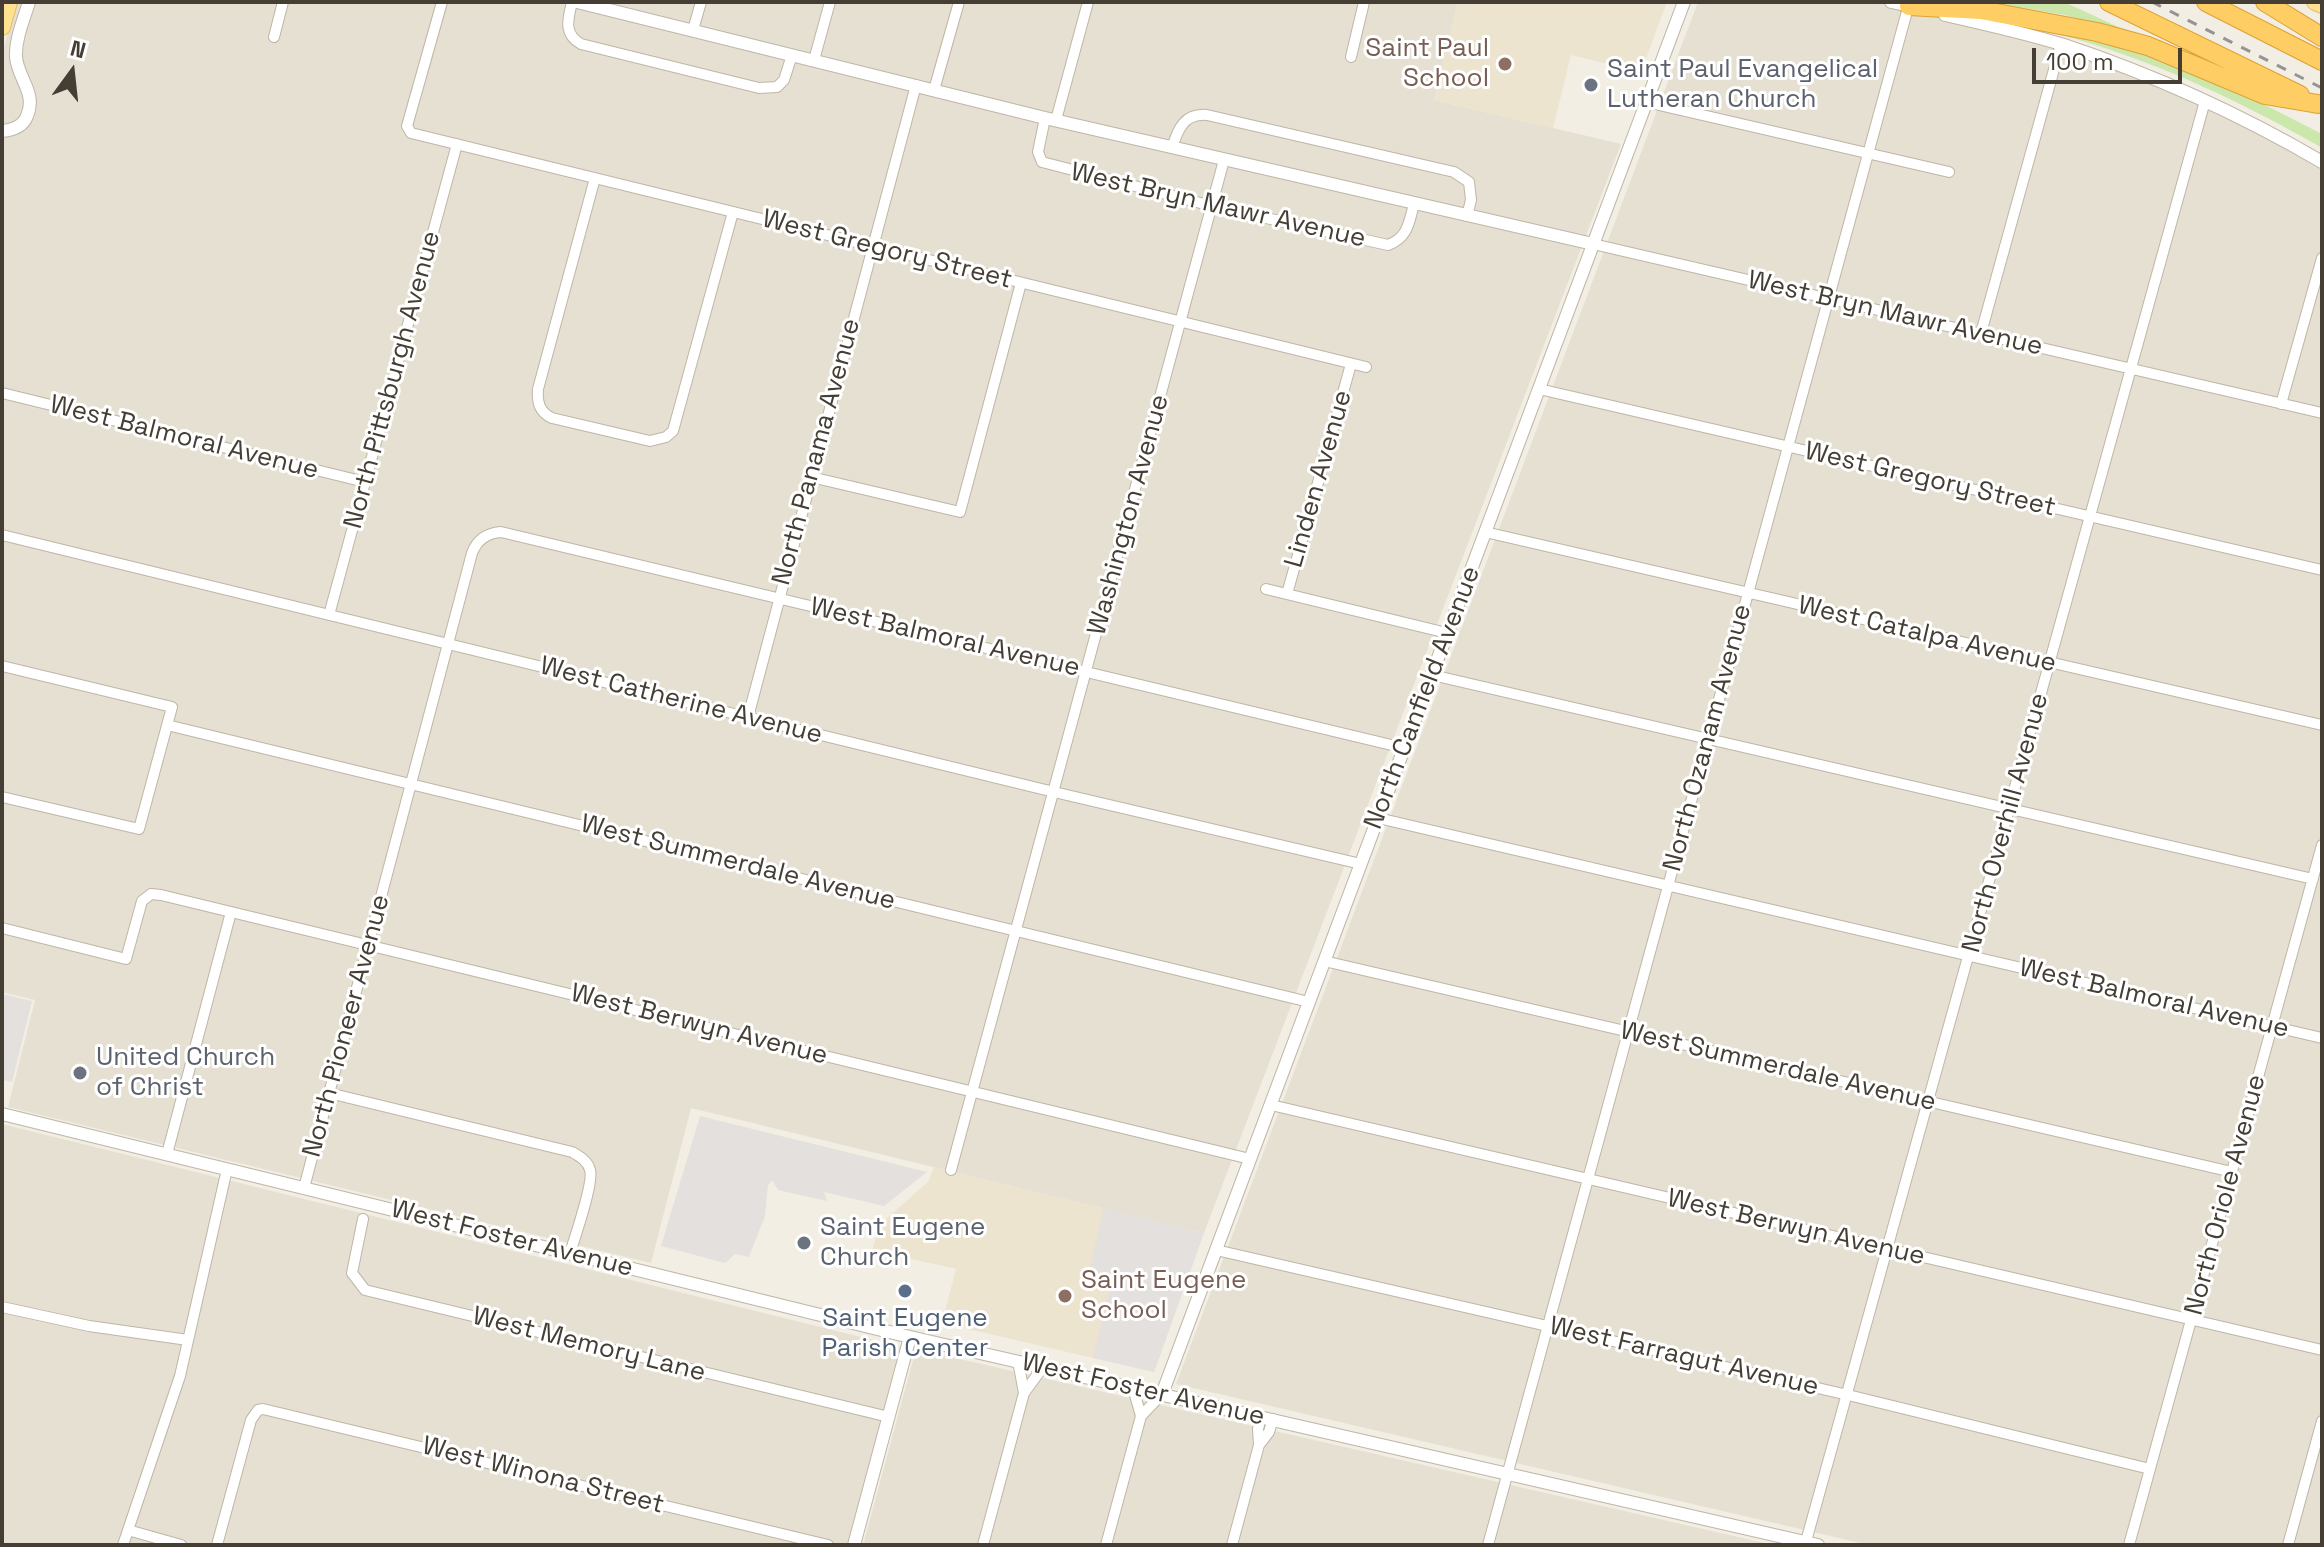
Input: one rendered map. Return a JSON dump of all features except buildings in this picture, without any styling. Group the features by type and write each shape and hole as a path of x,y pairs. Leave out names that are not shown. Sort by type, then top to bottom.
{"highway":[{"path":"2109,2 2320,106"},
{"path":"2206,2 2322,61"},
{"path":"2265,2 2322,37"},
{"path":"1903,3 1981,10 2097,32 2148,46 2265,95 2320,106"}],"main road":[{"path":"2,27 9,2"},
{"path":"2315,2 2322,5"}],"street":[{"path":"2,131 18,128 25,122 29,111 29,91 16,58 29,2"},
{"path":"274,37 283,2"},
{"name":"West Gregory Street","path":"442,2 408,131 1366,367"},
{"name":"West Bryn Mawr Avenue","path":"792,55 784,80 777,87 759,88 581,44 574,40 568,29 574,2 693,30 1172,148 2322,413"},
{"path":"693,30 701,2"},
{"path":"814,60 830,2"},
{"path":"934,90 959,2"},
{"path":"1051,119 1088,2"},
{"path":"1351,57 1364,2"},
{"name":"North Canfield Avenue","path":"1162,1394 1684,2"},
{"path":"1903,3 2061,44 2132,69 2276,135 2322,162"},
{"name":"North Ozanam Avenue","path":"1488,1545 1868,153 1903,3"},
{"path":"1981,333 2061,44"},
{"name":"North Panama Avenue","path":"748,717 916,85"},
{"name":"North Overhill Avenue","path":"1810,1544 1848,1395 2205,101"},
{"path":"1646,102 1949,172"},
{"name":"West Bryn Mawr Avenue","path":"1172,148 1177,132 1188,118 1197,114 1207,115 1454,172 1469,182 1471,200 1467,216"},
{"name":"West Bryn Mawr Avenue","path":"1051,119 1038,152 1042,162 1212,206 1388,245 1402,238 1406,232 1414,204"},
{"name":"North Pittsburgh Avenue","path":"329,615 457,144"},
{"name":"Washington Avenue","path":"951,1170 1224,160"},
{"path":"595,178 538,389 538,405 545,415 552,418 650,441 666,437 678,422 733,212"},
{"path":"2281,404 2322,258"},
{"path":"811,477 960,512 1021,283"},
{"name":"Linden Avenue","path":"1287,594 1351,364"},
{"name":"West Gregory Street","path":"1539,389 2322,570"},
{"name":"West Balmoral Avenue","path":"2,393 365,482"},
{"name":"West Balmoral Avenue","path":"448,645 472,553 479,540 501,532 1404,748"},
{"name":"West Catalpa Avenue","path":"1485,532 2322,725"},
{"name":"West Catherine Avenue","path":"2,535 1361,864"},
{"path":"1266,589 1447,633"},
{"name":"North Pioneer Avenue","path":"304,1188 448,645"},
{"path":"2,666 172,707 139,829 2,797"},
{"path":"1432,675 2313,879"},
{"name":"West Summerdale Avenue","path":"167,725 1309,1002"},
{"name":"West Balmoral Avenue","path":"1378,818 2322,1038"},
{"name":"North Oriole Avenue","path":"2129,1545 2322,845"},
{"name":"West Berwyn Avenue","path":"2,928 126,959 140,905 147,896 161,895 1250,1159"},
{"path":"167,1154 231,912"},
{"name":"West Summerdale Avenue","path":"1324,961 2232,1172"},
{"path":"329,1093 580,1156 586,1162 591,1177 570,1253"},
{"name":"West Berwyn Avenue","path":"1271,1105 2322,1350"},
{"name":"West Foster Avenue","path":"2,1114 910,1337 1810,1544"},
{"path":"123,1545 168,1415 227,1169"},
{"name":"West Memory Lane","path":"363,1219 352,1273 365,1290 889,1417"},
{"name":"West Farragut Avenue","path":"1216,1250 1848,1395 2150,1469"},
{"path":"2,1307 89,1326 188,1340"},
{"path":"854,1545 910,1337"},
{"path":"1018,1361 1024,1393"},
{"path":"983,1545 1024,1393 1043,1367"},
{"path":"1133,1388 1141,1416"},
{"path":"1106,1545 1141,1416 1162,1394"},
{"name":"West Winona Street","path":"217,1545 251,1420 258,1410 270,1410 828,1545"},
{"path":"1232,1545 1259,1445 1258,1429 1267,1418"},
{"path":"2288,1545 2322,1421"},
{"path":"128,1530 181,1545"}],"shaded area":[{"path":"17,2 1458,2 1434,100 1621,144 1204,1233 691,1108 651,1263 8,1107 35,1000 2,992 2,53"},
{"name":"Saint Paul School","path":"1458,2 1667,2 1641,72 1571,55 1553,128 1434,100"},
{"path":"1698,2 1907,2 1906,9 2056,47 2182,93 2322,166 2322,1545 1869,1545 1176,1384"},
{"path":"2,994 32,1001 12,1082 2,1080"},
{"path":"700,1116 927,1172 884,1206 824,1192 827,1201 778,1190 772,1180 768,1185 765,1216 749,1257 735,1254 725,1263 661,1246"},
{"path":"2,1124 901,1347 848,1545 2,1545"},
{"name":"Saint Eugene School","path":"934,1167 1204,1233 1154,1372 942,1323 956,1269 872,1250 880,1224 928,1182"},
{"path":"1103,1208 1204,1233 1154,1372 1093,1358 1112,1281 1108,1274 1090,1270"},
{"path":"916,1349 1773,1545 863,1545"}],"green space":[{"path":"1989,2 2064,2 2138,36 2065,15"},
{"path":"1989,16 2109,39 2222,83 2322,134 2322,148 2234,101 2142,61"}],"railway":[{"path":"2152,2 2322,88"}],"place":[{"name":"Saint Paul School","path":"1505,64"},
{"name":"Saint Paul Evangelical Lutheran Church","path":"1591,85"},
{"name":"United Church of Christ","path":"80,1073"},
{"name":"Saint Eugene Church","path":"804,1243"},
{"name":"Saint Eugene Parish Center","path":"905,1291"},
{"name":"Saint Eugene School","path":"1065,1296"}]}
